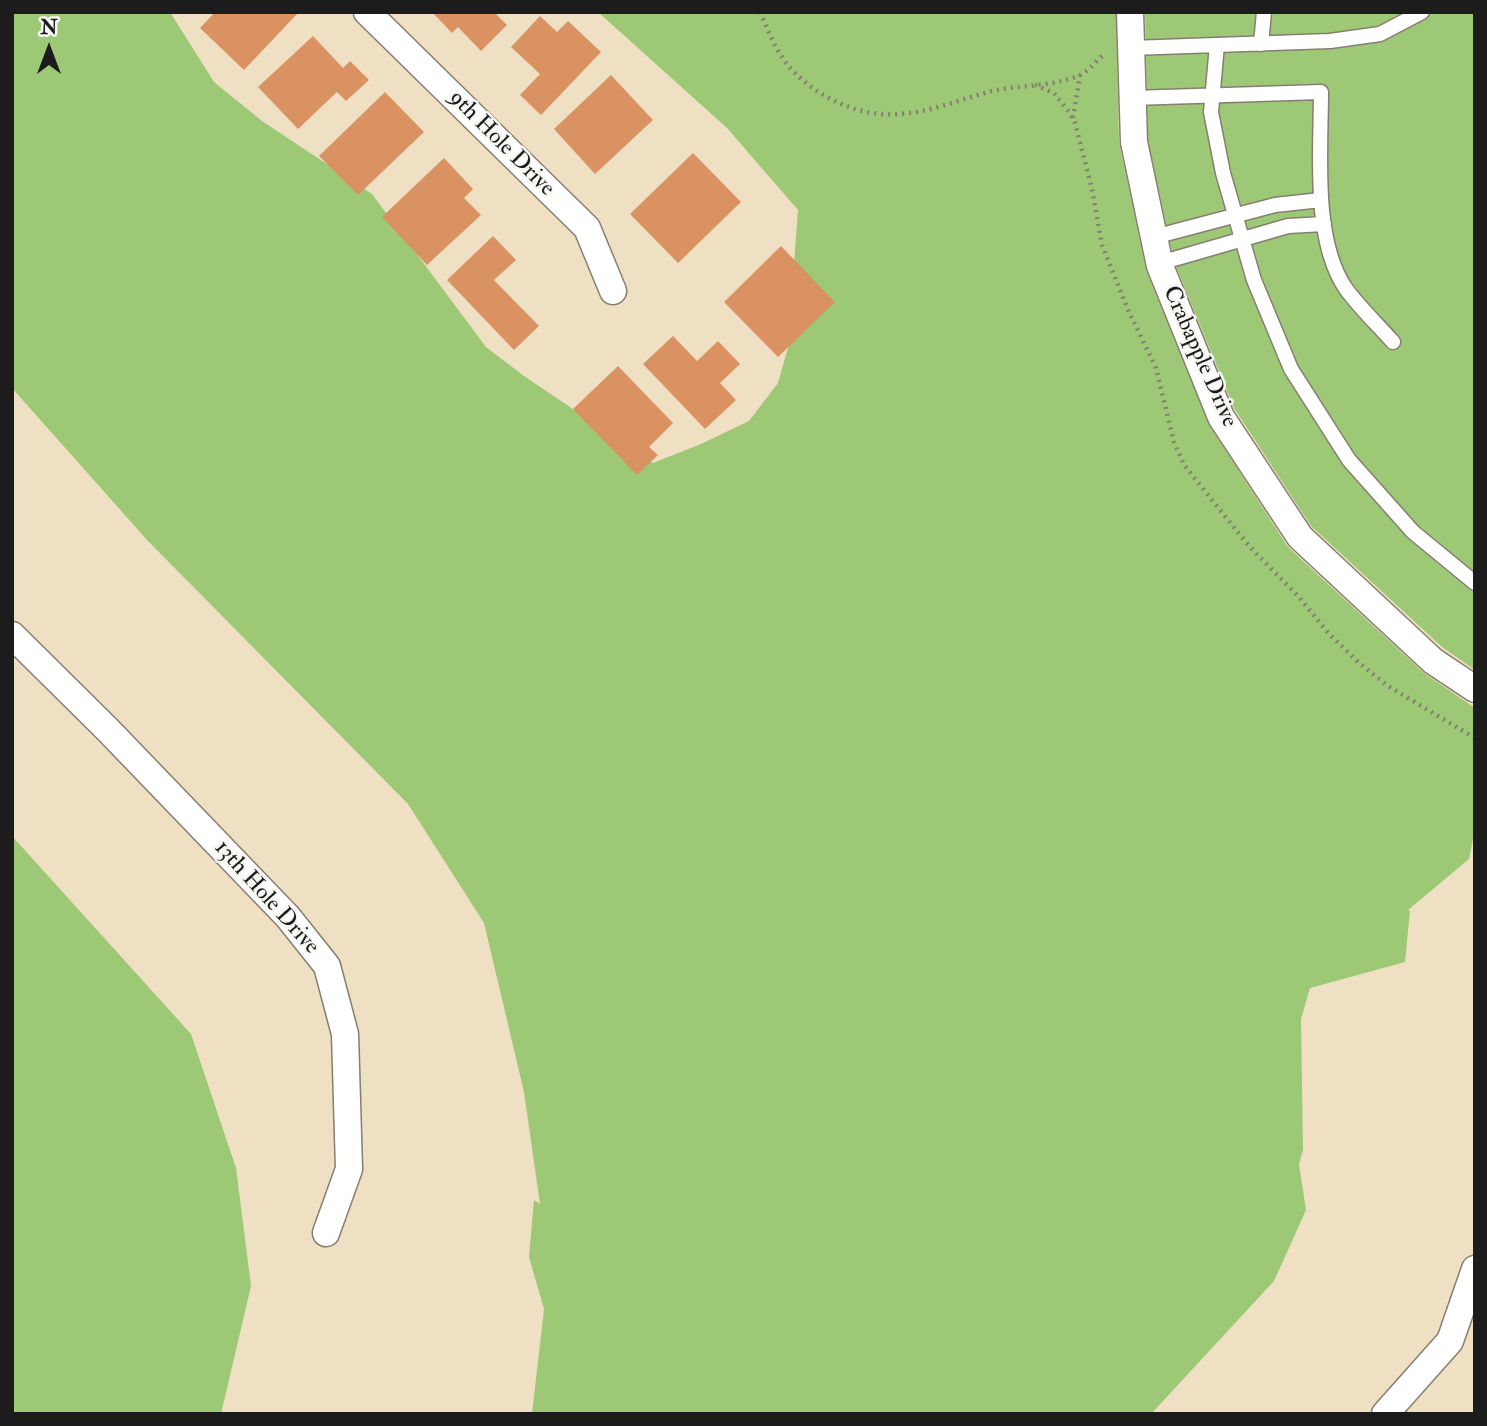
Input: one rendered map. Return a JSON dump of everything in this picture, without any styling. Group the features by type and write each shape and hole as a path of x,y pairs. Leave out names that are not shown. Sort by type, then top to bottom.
{"street":[{"name":"9th Hole Drive","path":"367,12 587,229 613,291"},
{"name":"Crabapple Drive","path":"1130,12 1122,49 1132,99 1134,142 1154,237 1160,263 1221,417 1300,537 1433,661 1475,689"},
{"name":"13th Hole Drive","path":"12,635 108,730 278,907 327,966 345,1034 349,1169 326,1233"},
{"path":"1385,1414 1450,1341 1475,1269"}],"lane":[{"path":"1261,44 1264,12"},
{"path":"1122,49 1330,41 1380,34 1422,12"},
{"path":"1217,45 1211,111 1223,173 1254,280 1291,369 1349,460 1413,532 1475,583"},
{"path":"1132,99 1321,92 1321,200 1328,247 1345,288 1393,342"},
{"path":"1154,237 1275,205 1321,200"},
{"path":"1160,263 1288,226 1324,224"}],"path":[{"path":"760,12 776,47 794,71 835,101 866,113 901,114 988,92 1059,81 1080,74 1102,56 1122,49"},
{"path":"1072,118 1080,74"}],"green space":[{"path":"12,12 170,12 214,82 262,121 372,194 486,347 524,376 653,463 749,421 778,383 793,330 793,277 798,210 727,128 598,12 1116,12 1119,142 1147,273 1208,423 1288,547 1424,673 1475,708 1475,829 1469,859 1408,910 1405,962 1310,988 1301,1019 1303,1150 1299,1164 1306,1210 1274,1281 1151,1414 532,1414 544,1309 529,1257 534,1200 540,1204 524,1092 484,923 408,804 147,540 12,388"},
{"path":"1145,12 1475,12 1475,670 1442,647 1311,526 1234,408 1174,261 1148,140"},
{"path":"12,836 191,1034 236,1168 251,1286 221,1414 12,1414"}],"building":[{"path":"215,12 299,12 244,70 200,28"},
{"path":"432,12 498,12 496,14 507,25 481,51 458,27 452,33"},
{"path":"540,16 557,32 568,21 601,52 541,115 520,95 540,74 511,47"},
{"path":"313,36 343,68 350,61 369,80 346,101 337,92 298,129 258,87"},
{"path":"611,75 653,120 595,174 554,129"},
{"path":"385,92 424,132 358,195 319,156"},
{"path":"693,153 741,202 678,263 630,214"},
{"path":"444,158 473,189 464,198 481,215 427,265 382,217"},
{"path":"493,236 516,260 494,280 539,326 514,350 447,280"},
{"path":"781,246 835,302 778,357 724,302"},
{"path":"673,336 697,361 718,341 740,364 720,383 736,400 705,429 643,364"},
{"path":"618,366 673,423 649,447 658,455 637,475 573,409"}]}
